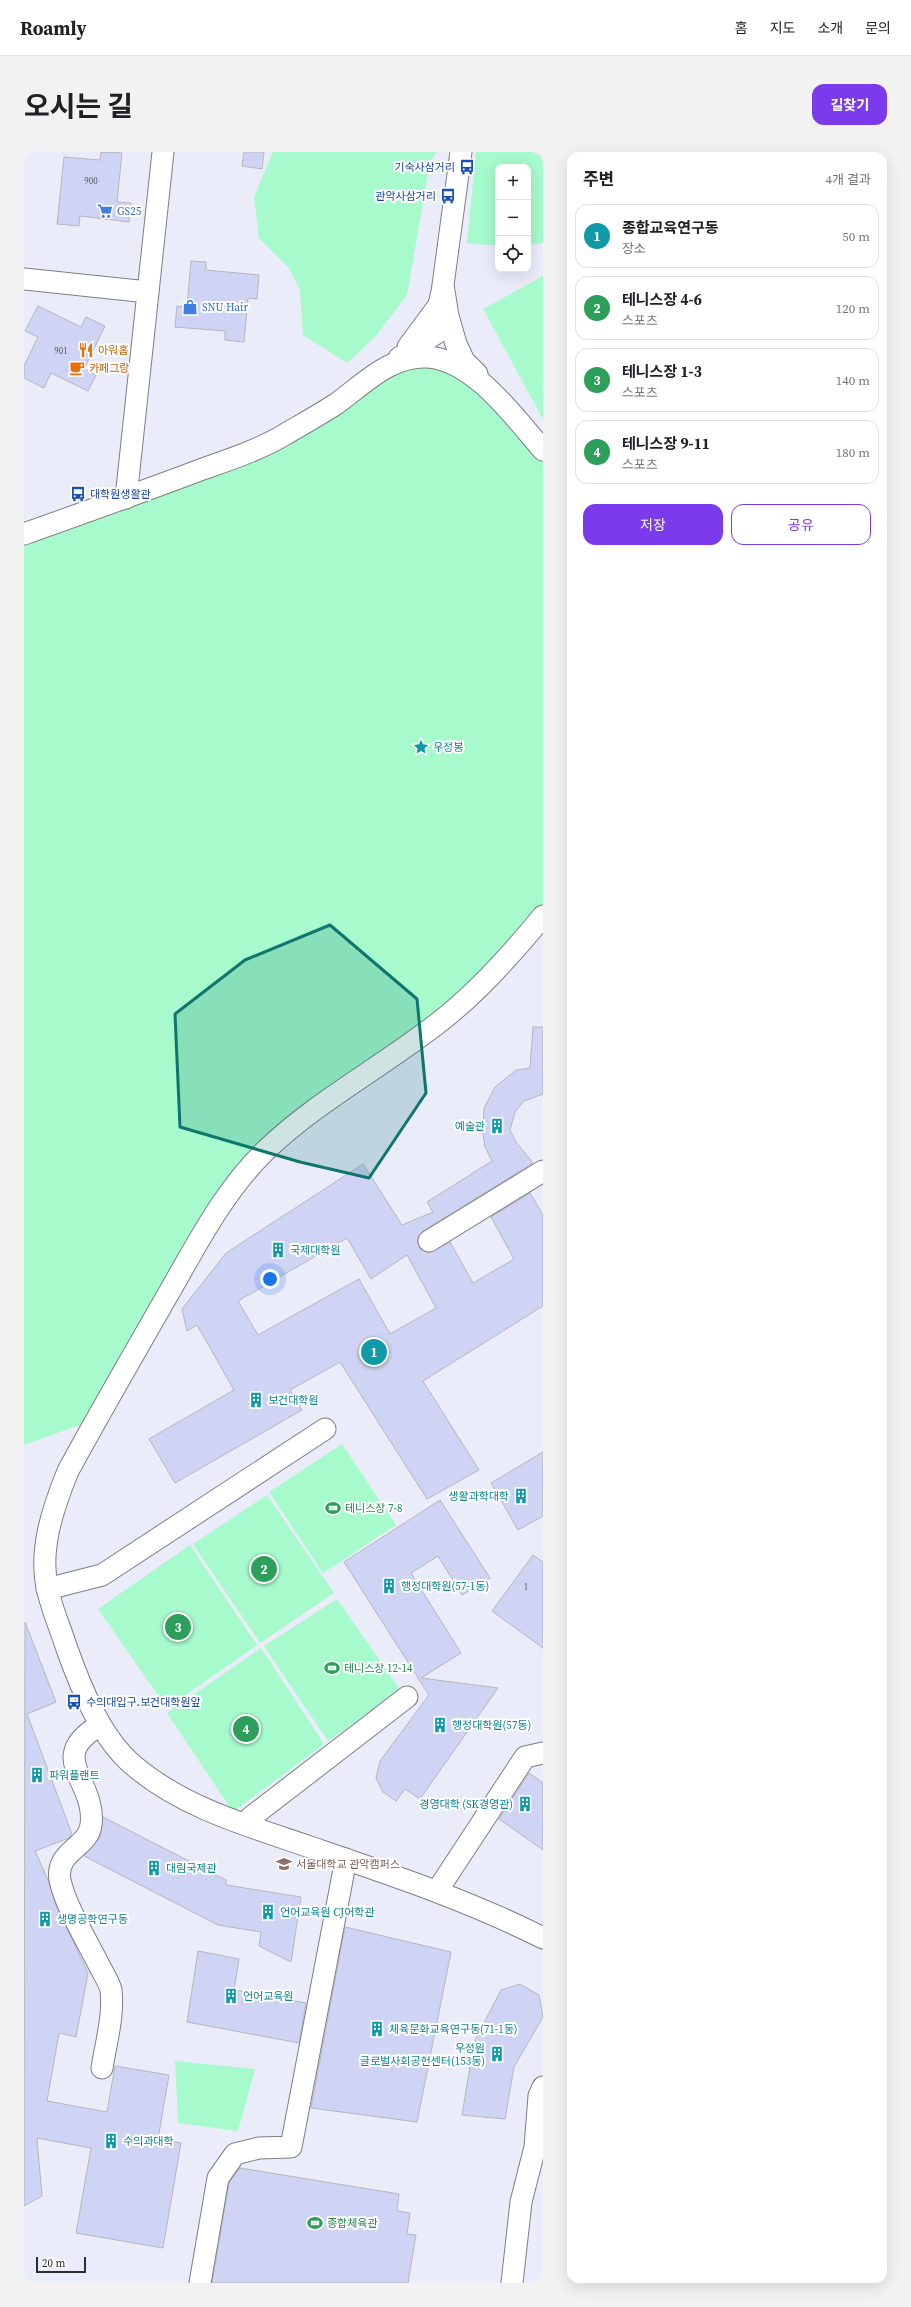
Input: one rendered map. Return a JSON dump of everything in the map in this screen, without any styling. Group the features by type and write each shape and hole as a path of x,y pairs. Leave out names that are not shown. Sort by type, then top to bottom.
{"street":[{"path":"132,495 148,292 163,152"},
{"path":"132,495 176,152"},
{"path":"24,534 158,486 282,437 336,404 404,352 439,305 461,152"},
{"path":"24,279 148,292"},
{"path":"443,285 450,324 464,361 543,450"},
{"path":"387,366 450,324"},
{"path":"387,366 419,357 440,360 464,370 500,401"},
{"path":"543,916 513,953 481,987 441,1021 297,1123 264,1152 238,1182 210,1222 68,1471 52,1510 46,1547 47,1589 79,1682 100,1725 131,1764 165,1790 216,1814 437,1891 503,1918 543,1938"},
{"path":"429,1241 543,1171"},
{"path":"47,1589 102,1575 325,1428"},
{"path":"250,1818 407,1697"},
{"path":"100,1725 88,1732 75,1746 73,1758 92,1812 91,1827 81,1842 66,1855 61,1864 60,1879 65,1896 110,1988 111,2010 102,2068"},
{"path":"437,1891 525,1757 543,1753"},
{"path":"200,2283 218,2178 235,2154 259,2148 291,2147 346,1859"},
{"path":"512,2283 521,2202 535,2147 540,2117 539,2096 543,2087"}],"highlighted area":[{"path":"330,925 417,999 426,1093 369,1178 300,1162 180,1127 175,1014 245,960"}],"shaded area":[{"path":"24,152 543,152 543,450 282,437 24,534"},
{"name":"서울대학교 관악캠퍼스","path":"543,916 543,2283 24,2283 24,1445 96,1419 237,1182"}],"green space":[{"path":"273,152 437,152 430,162 407,295 375,337 347,363 303,335 300,289 288,267 259,238 254,197"},
{"path":"476,152 543,152 543,243 531,245 531,164 495,164 495,246 467,243"},
{"path":"543,276 543,419 483,309"},
{"path":"440,360 543,450 543,916 513,953 264,1152 96,1419 24,1445 24,534 227,460 378,371"},
{"name":"테니스장 7-8","path":"342,1444 396,1525 323,1573 269,1492"},
{"path":"267,1495 334,1593 260,1643 193,1544"},
{"path":"190,1545 257,1645 167,1708 98,1609"},
{"name":"테니스장 12-14","path":"337,1599 401,1691 328,1741 264,1646"},
{"path":"261,1648 324,1744 233,1812 167,1713"},
{"path":"175,2061 255,2069 238,2131 178,2123"}],"building":[{"path":"101,152 122,153 117,202 131,203 129,222 80,216 79,226 57,224 64,157 100,160"},
{"path":"244,152 264,152 262,169 242,166"},
{"path":"191,261 206,262 206,270 259,275 257,299 248,298 244,342 225,340 225,331 175,327 177,306 187,307"},
{"path":"38,306 81,327 86,317 105,326 84,369 96,375 88,391 51,373 44,388 24,378 24,366 38,337 25,331"},
{"path":"533,1027 543,1027 543,1094 524,1101 515,1112 510,1130 516,1142 533,1163 423,1231 417,1241 419,1248 429,1253 450,1242 473,1283 514,1259 491,1217 530,1193 543,1215 543,1306 423,1381 479,1470 427,1499 340,1362 290,1390 302,1410 175,1483 149,1439 234,1390 197,1325 187,1331 182,1309 226,1253 363,1164 402,1225 433,1212 427,1202 492,1161 485,1147 483,1133 484,1108 495,1087 516,1070 530,1068","holes":["347,1238 371,1279 407,1255 436,1308 390,1334 359,1279 258,1335 238,1301"]},
{"name":"생활과학대학","path":"543,1452 543,1516 518,1530 491,1483"},
{"name":"행정대학원(57-1동)","path":"440,1500 490,1578 462,1595 438,1556 411,1573 461,1653 421,1678 498,1688 420,1799 405,1789 396,1801 383,1792 376,1778 380,1761 429,1695 344,1562"},
{"path":"533,1555 543,1562 543,1648 492,1611"},
{"path":"25,1622 56,1702 27,1714 72,1834 69,1838 35,1851 48,1880 56,1905 88,1973 76,2037 59,2033 47,2101 107,2112 115,2066 169,2075 158,2139 181,2143 163,2248 76,2233 91,2148 37,2138 42,2196 24,2206"},
{"name":"경영대학 (SK경영관)","path":"529,1773 543,1783 543,1850 499,1819"},
{"name":"대림국제관","path":"103,1817 226,1880 226,1885 301,1897 291,1962 259,1946 261,1932 218,1925 84,1856 100,1837"},
{"name":"체육문화교육연구동(71-1동)","path":"345,1927 451,1952 417,2122 311,2108"},
{"name":"언어교육원","path":"198,1951 239,1959 234,1990 306,2003 299,2043 187,2022"},
{"name":"우정원 글로벌사회공헌센터(153동)","path":"520,1984 539,1995 543,2017 514,2067 505,2119 462,2115 474,2042 501,1990"},
{"name":"종합체육관","path":"240,2168 399,2194 397,2211 410,2213 407,2234 416,2235 408,2283 212,2283 229,2183"}],"place":[{"name":"기숙사삼거리","path":"467,167"},
{"name":"관악사삼거리","path":"448,196"},
{"name":"GS25","path":"105,211"},
{"name":"SNU Hair","path":"190,307"},
{"name":"아워홈","path":"86,350"},
{"name":"카페그랑","path":"77,368"},
{"name":"대학원생활관","path":"78,494"},
{"name":"우정봉","path":"421,747"},
{"name":"예술관","path":"497,1126"},
{"name":"국제대학원","path":"278,1250"},
{"name":"종합교육연구동","path":"374,1352"},
{"name":"보건대학원","path":"256,1400"},
{"name":"생활과학대학","path":"521,1496"},
{"name":"테니스장 7-8","path":"333,1508"},
{"name":"테니스장 4-6","path":"264,1569"},
{"name":"행정대학원(57-1동)","path":"389,1586"},
{"name":"테니스장 1-3","path":"178,1627"},
{"name":"테니스장 12-14","path":"332,1668"},
{"name":"수의대입구.보건대학원앞","path":"74,1702"},
{"name":"행정대학원(57동)","path":"440,1725"},
{"name":"테니스장 9-11","path":"246,1729"},
{"name":"파워플랜트","path":"37,1775"},
{"name":"경영대학 (SK경영관)","path":"525,1804"},
{"name":"서울대학교 관악캠퍼스","path":"284,1864"},
{"name":"대림국제관","path":"154,1868"},
{"name":"언어교육원 CJ어학관","path":"268,1912"},
{"name":"생명공학연구동","path":"45,1919"},
{"name":"언어교육원","path":"231,1996"},
{"name":"체육문화교육연구동(71-1동)","path":"377,2029"},
{"name":"우정원 글로벌사회공헌센터(153동)","path":"497,2054"},
{"name":"수의과대학","path":"111,2141"},
{"name":"종합체육관","path":"315,2223"}]}
